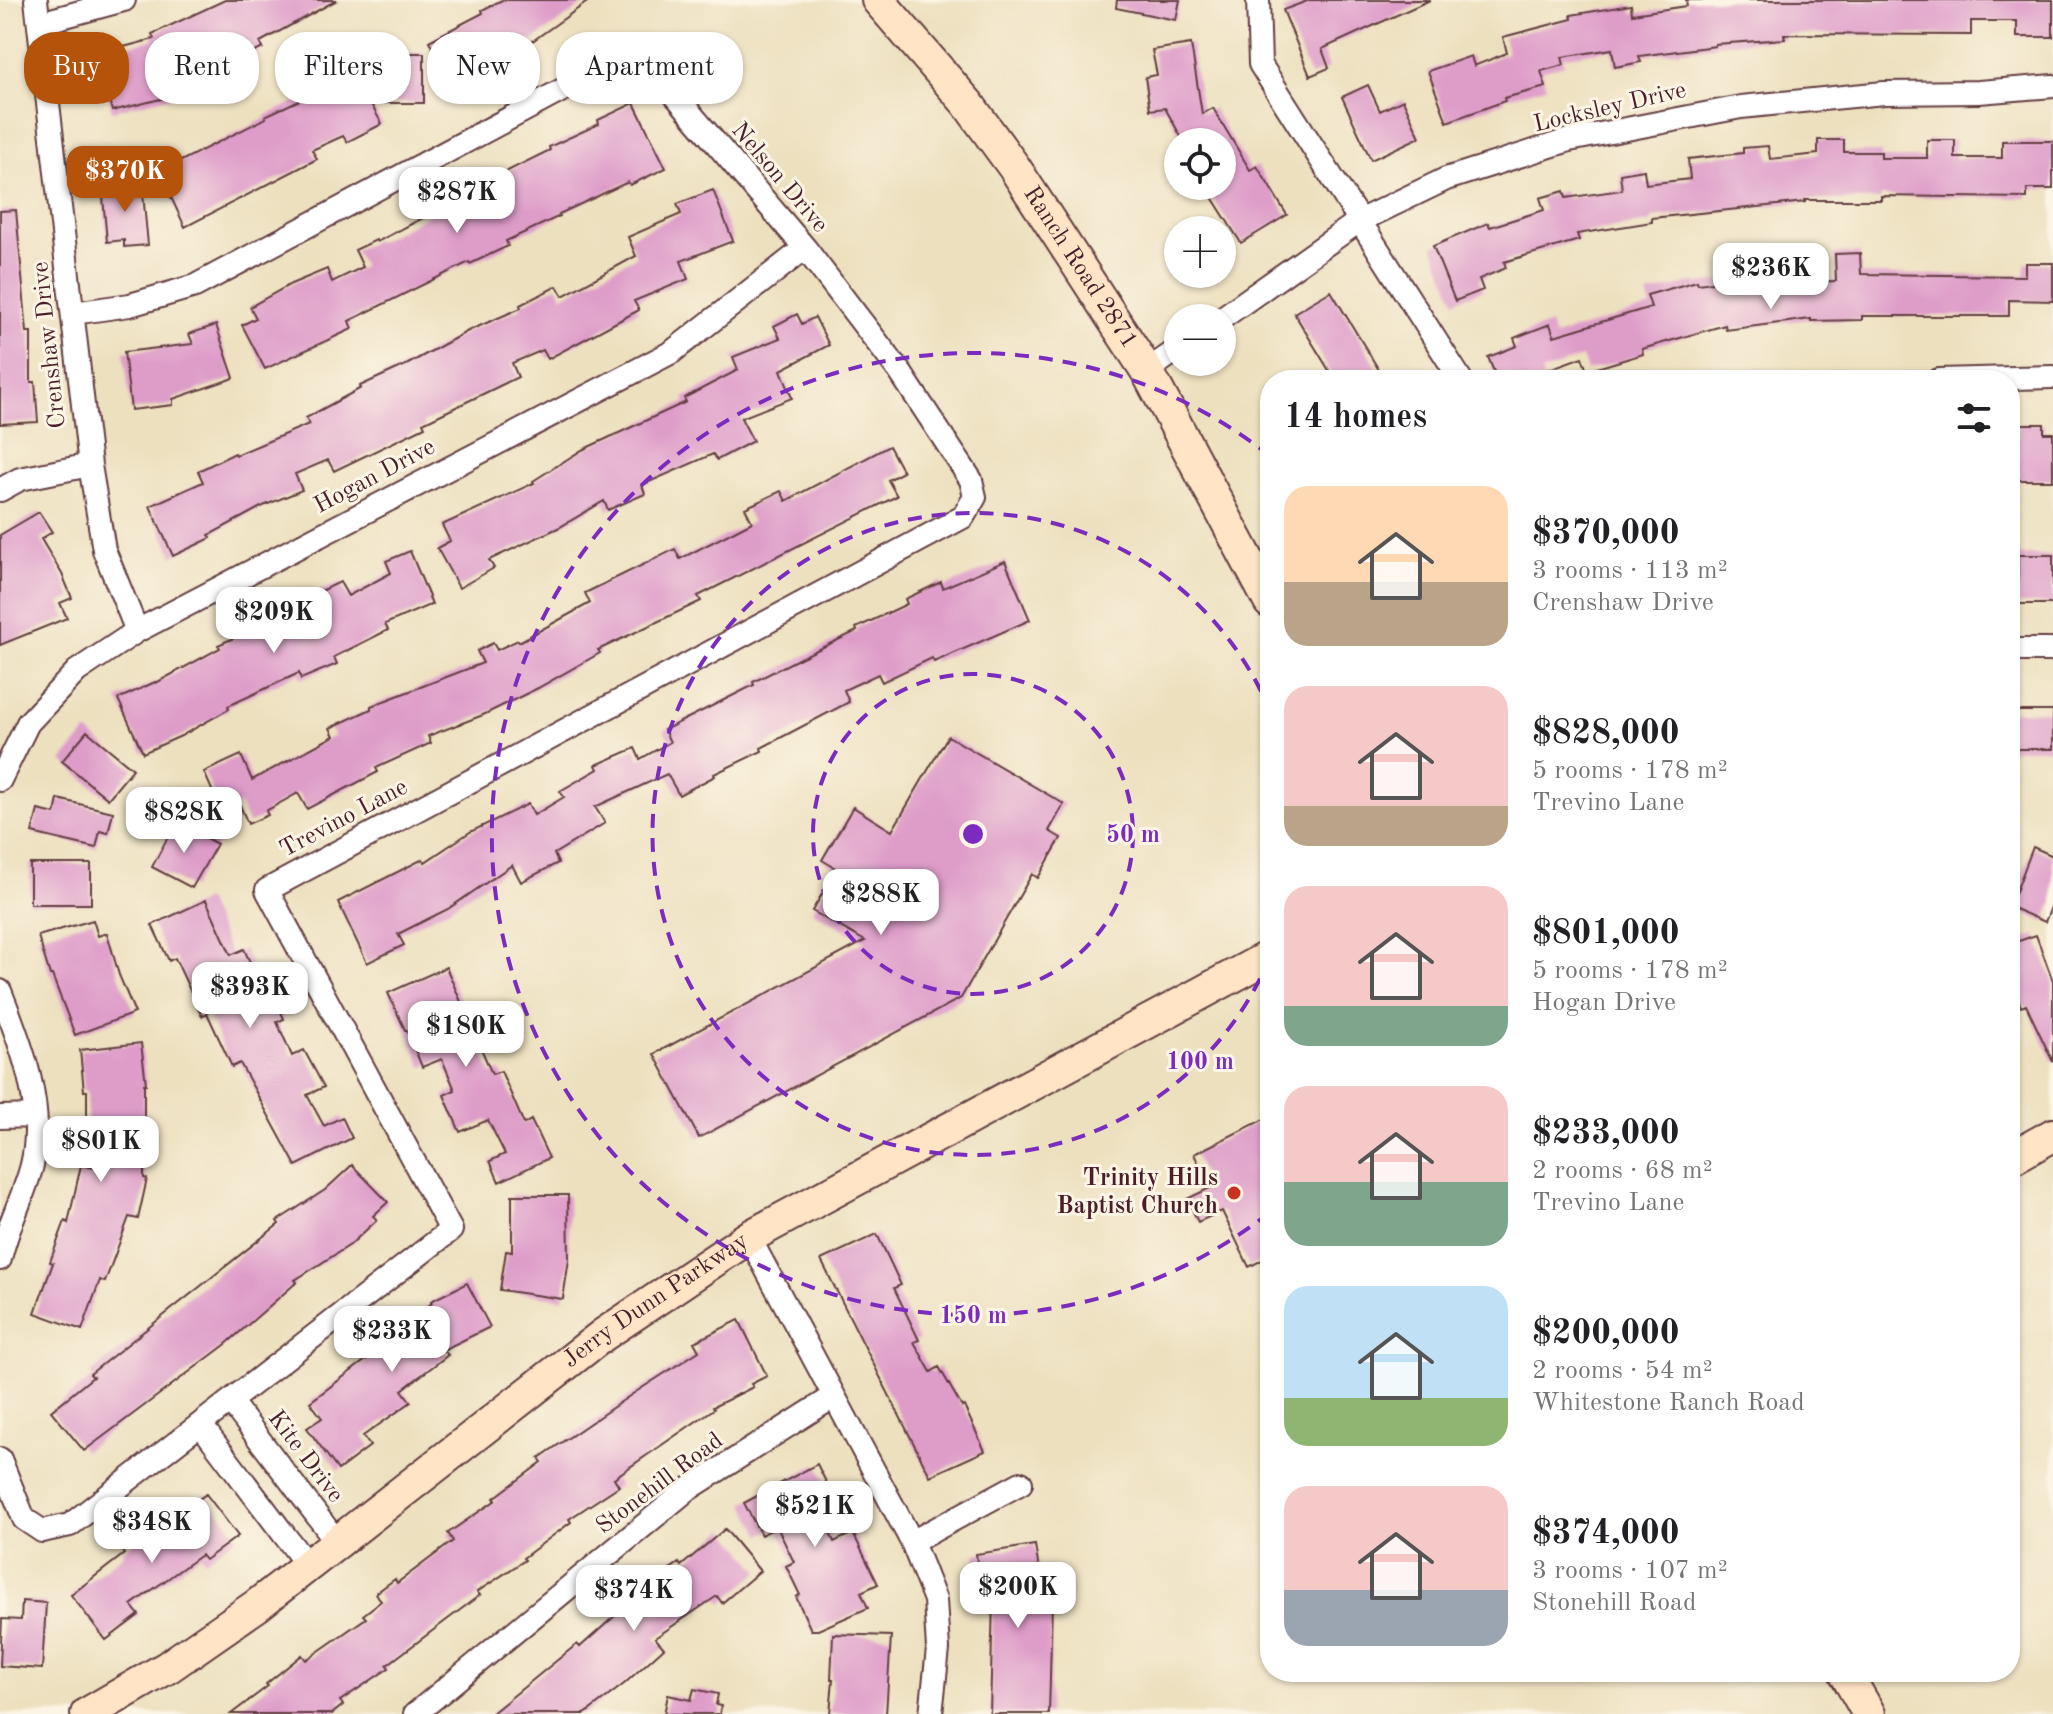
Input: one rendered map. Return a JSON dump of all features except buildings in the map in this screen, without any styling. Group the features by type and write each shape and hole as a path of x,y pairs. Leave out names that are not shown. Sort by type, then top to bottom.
{"street":[{"name":"Crenshaw Drive","path":"36,0 90,465 104,550 137,631"},
{"path":"40,23 124,0"},
{"name":"Ranch Road 2871","path":"878,0 987,129 1147,371 1260,583"},
{"path":"1258,0 1260,64 1455,370"},
{"name":"Nelson Drive","path":"73,313 130,305 195,286 611,64 632,61 652,68 805,248 900,372 971,480 975,497"},
{"name":"Locksley Drive","path":"1236,308 1359,221 1446,179 1585,137 1741,107 1884,93 1979,92 2053,86"},
{"name":"Hogan Drive","path":"0,780 28,723 77,671 137,631 672,352 805,248"},
{"path":"1147,371 1164,359"},
{"path":"2020,378 2053,377"},
{"path":"0,490 20,479 90,465"},
{"name":"Trevino Lane","path":"0,1459 24,1519 42,1531 70,1525 451,1230 267,890 963,517 975,497"},
{"path":"2020,650 2053,650"},
{"name":"Jerry Dunn Parkway","path":"87,1714 168,1667 256,1606 603,1335 749,1237 1260,961"},
{"path":"0,991 24,1052 35,1116 33,1163 0,1259"},
{"path":"0,1117 35,1116"},
{"path":"2020,1153 2053,1135"},
{"path":"749,1237 912,1542 935,1600 938,1649 931,1714"},
{"name":"Stonehill Road","path":"415,1714 687,1490 833,1397"},
{"name":"Kite Drive","path":"231,1402 337,1542"},
{"path":"201,1425 307,1565"},
{"path":"912,1542 1021,1483"},
{"path":"1851,1682 1869,1714"}],"place":[{"name":"Trinity Hills Baptist Church","path":"1234,1193"}]}
